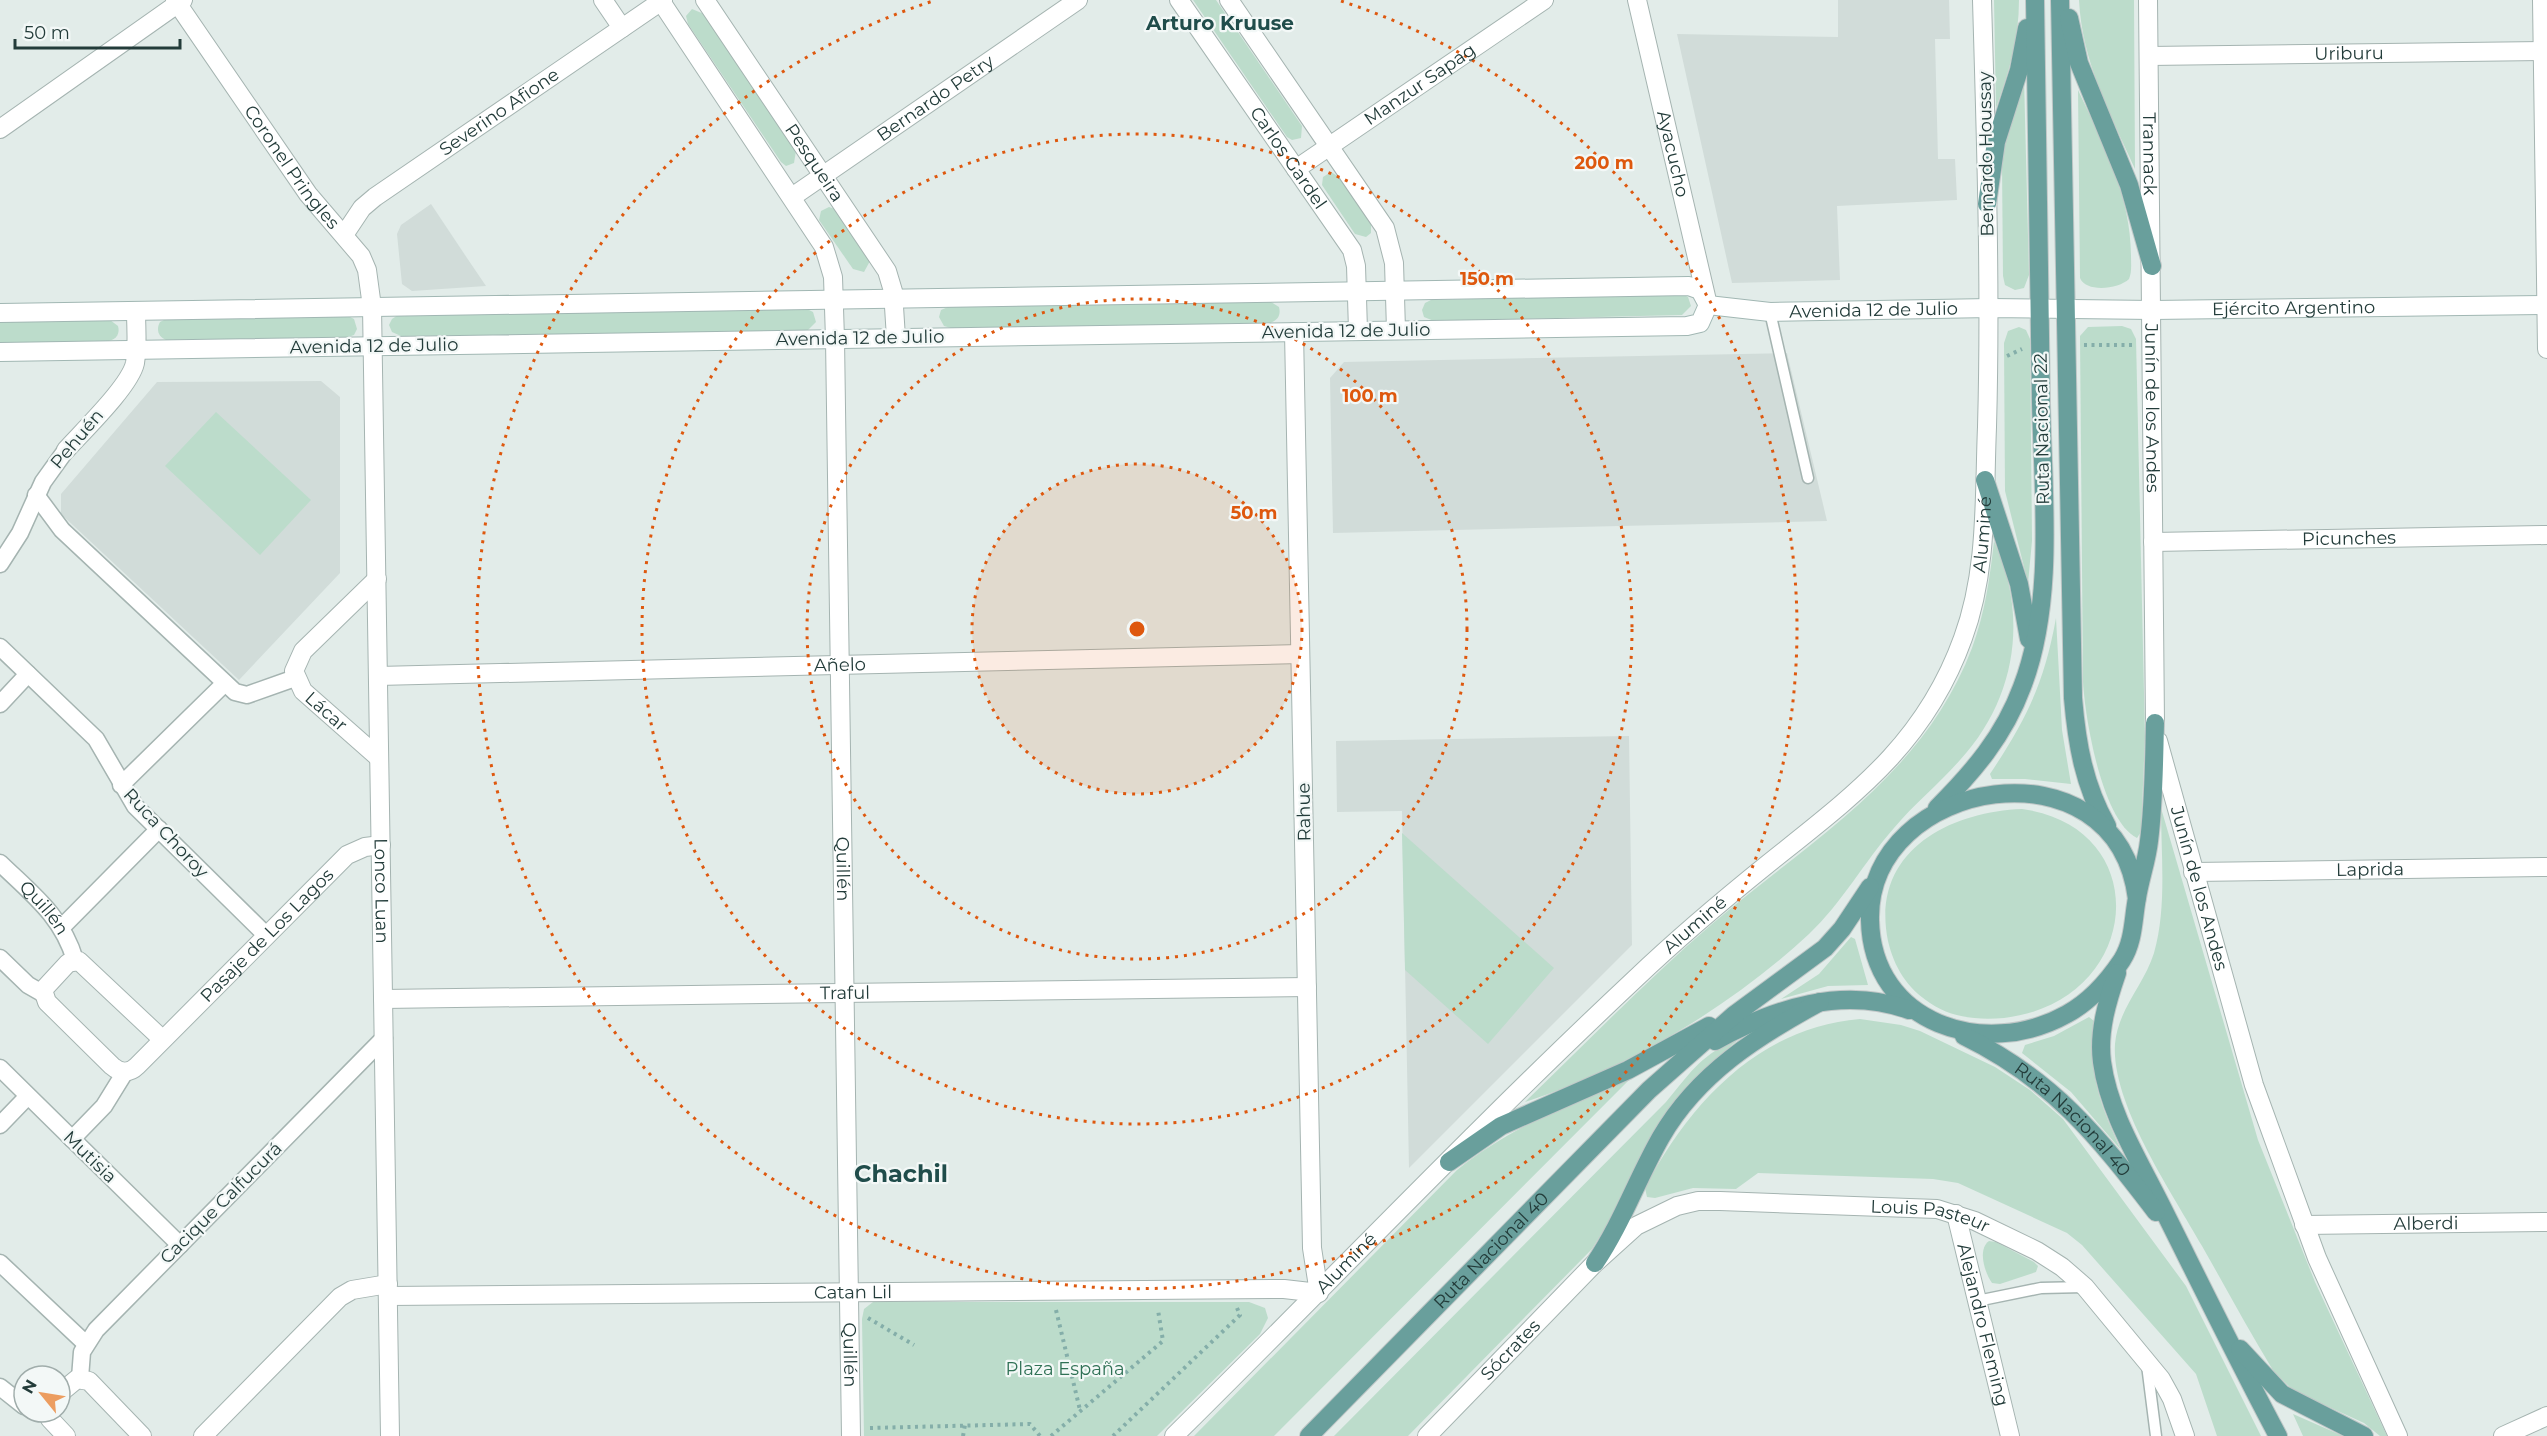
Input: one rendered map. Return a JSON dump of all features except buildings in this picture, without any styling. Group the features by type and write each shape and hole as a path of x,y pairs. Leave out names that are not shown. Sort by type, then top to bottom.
{"main road":[{"path":"1987,204 1996,142 2019,70 2033,0"},
{"name":"Ruta Nacional 22","path":"1923,822 1980,763 1998,738 2023,685 2037,628 2043,551 2033,0"},
{"name":"Ruta Nacional 22","path":"2060,0 2073,698 2079,757 2086,783 2114,838"},
{"path":"2066,0 2079,63 2129,185 2152,266"},
{"path":"1985,480 2023,598 2031,656"},
{"name":"Ruta Nacional 40","path":"2155,723 2150,831 2130,940 2104,1019 2102,1038 2104,1070 2107,1087 2126,1135 2277,1436"},
{"path":"1923,822 1943,809 1964,800 2010,793 2034,794 2077,807 2097,821 2114,838 2128,859 2137,899"},
{"name":"Ruta Nacional 40","path":"1309,1436 1602,1136 1673,1068 1734,1015 1825,948 1847,922 1890,856 1923,822"},
{"path":"1880,873 1870,910 1873,949 1889,985 1903,1001 1939,1024 1964,1032 1989,1035 2015,1032 2041,1025 2067,1014 2089,999 2123,958"},
{"path":"1449,1162 1501,1126 1628,1070 1762,995"},
{"name":"Ruta Nacional 40","path":"1673,1068 1737,1029 1766,1017 1820,1002 1870,999 1919,1013"},
{"path":"1595,1263 1621,1222 1662,1136 1686,1102 1735,1053 1820,1002"},
{"name":"Ruta Nacional 40","path":"1939,1024 1999,1054 2050,1090 2072,1110 2118,1162 2181,1245"},
{"path":"2217,1319 2262,1375 2282,1394 2364,1436"}],"street":[{"path":"603,0 622,28"},
{"path":"661,0 829,256 834,300"},
{"name":"Severino Afione","path":"344,235 362,208 375,198 661,0"},
{"name":"Pesqueira","path":"705,0 887,270 894,300 896,338"},
{"name":"Bernardo Petry","path":"792,197 1078,0"},
{"name":"Carlos Gardel","path":"1179,0 1352,250 1356,266 1358,330"},
{"path":"1229,0 1380,219 1390,238 1394,262 1396,330"},
{"name":"Manzur Sapag","path":"1296,169 1544,0"},
{"name":"Ayacucho","path":"1637,0 1708,305"},
{"name":"Bernardo Houssay","path":"1983,0 1990,308"},
{"name":"Trannack","path":"2148,0 2153,310"},
{"path":"2542,0 2545,51 2547,349"},
{"path":"0,129 179,1"},
{"name":"Coronel Pringles","path":"179,1 308,194 361,256 367,270 372,308 373,346"},
{"name":"Uriburu","path":"2149,56 2545,51"},
{"name":"Avenida 12 de Julio","path":"0,314 1689,286 1700,290 1708,305"},
{"name":"Quillén","path":"834,300 851,1436"},
{"name":"Avenida 12 de Julio","path":"1708,305 1770,312 2040,309"},
{"name":"Avenida 12 de Julio","path":"0,352 1687,326 1700,322 1708,305"},
{"name":"Ejército Argentino","path":"2040,309 2153,310 2547,305"},
{"name":"Aluminé","path":"1174,1436 1637,976 1739,887 1857,792 1901,748 1921,722 1952,667 1971,615 1980,574 1990,308"},
{"name":"Junín de los Andes","path":"2153,310 2155,723 2160,754 2254,1085 2304,1225 2397,1436"},
{"name":"Pehuén","path":"0,564 20,533 36,495 66,450 128,378 135,363 136,311"},
{"name":"Rahue","path":"1294,332 1312,1248 1319,1293"},
{"name":"Lonco Luan","path":"373,346 390,1436"},
{"path":"36,495 62,530 235,692 247,695 295,678"},
{"name":"Picunches","path":"2153,542 2547,535"},
{"name":"Lácar","path":"377,579 303,651 296,663 295,678 303,691 380,758"},
{"name":"Ruca Choroy","path":"0,647 96,739 135,806 266,935"},
{"name":"Añelo","path":"378,676 1300,654"},
{"path":"0,704 28,674"},
{"path":"121,785 225,683"},
{"path":"62,927 159,829"},
{"name":"Pasaje de Los Lagos","path":"125,1072 134,1069 347,855 365,847 381,845"},
{"name":"Quillén","path":"0,862 62,927 75,960"},
{"name":"Laprida","path":"2193,872 2547,867"},
{"path":"42,993 46,984 68,963 75,960 87,965 162,1040"},
{"path":"1,961 28,985 42,993 46,1002 111,1066 125,1072 104,1106 72,1138"},
{"name":"Traful","path":"383,999 1307,987"},
{"name":"Cacique Calfucurá","path":"86,1344 384,1038"},
{"name":"Mutisia","path":"0,1068 180,1245"},
{"path":"0,1125 28,1096"},
{"name":"Louis Pasteur","path":"1595,1263 1636,1226 1670,1209 1698,1201 1920,1208 1956,1214 2043,1254 2085,1287 2167,1388 2185,1436"},
{"name":"Alejandro Fleming","path":"1956,1214 2010,1436"},
{"name":"Alberdi","path":"2304,1225 2547,1222"},
{"path":"0,1263 86,1344 81,1359 80,1378"},
{"name":"Sócrates","path":"1427,1436 1595,1263"},
{"name":"Catan Lil","path":"203,1436 340,1297 352,1290 849,1292 1284,1289 1319,1293"},
{"path":"72,1383 80,1378"},
{"path":"80,1378 92,1384 142,1436"},
{"path":"0,1387 12,1396"},
{"path":"2503,1436 2547,1416"},
{"path":"55,1424 66,1436"}],"lane":[{"path":"1770,312 1808,478"},
{"path":"1977,1301 2041,1288 2085,1287"},
{"path":"2146,1362 2156,1436"}],"path":[{"path":"2004,358 2030,345"},
{"path":"2080,345 2136,345"},
{"path":"1113,1436 1240,1315 1239,1308 1227,1308"},
{"path":"1044,1309 1067,1309"},
{"path":"1056,1309 1080,1411"},
{"path":"1146,1309 1169,1309"},
{"path":"1051,1436 1163,1341 1157,1309"},
{"path":"870,1329 869,1318 914,1345"},
{"path":"870,1417 870,1436"},
{"path":"870,1428 1030,1424 1040,1436"},
{"path":"963,1436 965,1425"}],"shaded area":[{"path":"1838,0 1949,0 1950,39 1935,39 1938,159 1955,159 1957,200 1837,206 1840,280 1732,283 1677,34 1838,37"},
{"path":"431,204 486,286 412,291 402,284 397,234 401,225"},
{"path":"1787,353 1827,521 1333,533 1330,378 1344,362"},
{"path":"321,381 340,397 340,573 239,680 61,514 61,494 157,382"},
{"path":"1629,736 1632,945 1409,1168 1402,811 1337,812 1336,741"}],"green space":[{"path":"1193,0 1216,0 1302,126 1301,138 1292,140 1287,137"},
{"path":"1994,0 2019,0 2012,55 1996,108"},
{"path":"2079,0 2134,0 2135,169 2091,66 2081,23"},
{"path":"692,9 704,14 796,151 794,163 786,166 781,162 688,24 686,16"},
{"path":"2024,78 2029,275 2024,288 2015,290 2005,285 2003,276 2002,165 2006,138"},
{"path":"2078,90 2114,170 2130,234 2131,274 2129,279 2111,287 2089,286 2080,278"},
{"path":"1331,172 1339,177 1371,223 1371,233 1366,237 1355,234 1322,185 1323,177"},
{"path":"829,207 835,209 870,261 864,272 853,269 819,220 821,211"},
{"path":"1682,294 1688,297 1691,306 1682,315 1434,321 1424,317 1422,310 1425,303 1431,300"},
{"path":"1271,302 1279,307 1280,312 1277,319 1270,323 951,328 944,326 939,317 941,310 948,307"},
{"path":"807,309 813,312 816,322 807,331 401,336 392,332 389,325 398,315"},
{"path":"348,316 354,319 357,329 354,335 348,337 166,340 161,337 158,330 160,322 166,319"},
{"path":"110,320 118,326 119,331 116,337 109,341 0,343 0,322"},
{"path":"2122,326 2131,329 2136,339 2145,737 2141,832 2137,838 2125,828 2114,812 2105,791 2087,719 2083,682 2080,336 2088,327"},
{"path":"2019,327 2026,330 2030,339 2032,541 2028,583 2005,491 2004,343 2008,331"},
{"path":"216,412 311,500 260,555 165,466"},
{"path":"1994,541 2005,569 2011,598 2013,627 2011,656 2005,684 1994,711 1979,736 1960,760 1894,828 1821,922 1779,961 1711,1011 1639,1054 1563,1088 1525,1102 1688,945 1825,833 1895,769 1925,733 1951,693 1972,648 1986,595"},
{"path":"2056,618 2062,730 2071,784 2025,779 1992,779 1990,774 2024,717 2040,682"},
{"path":"2161,808 2258,1140 2315,1282 2387,1436 2380,1436 2364,1423 2294,1391 2274,1372 2146,1148 2123,1094 2116,1068 2115,1044 2121,1020 2150,965 2158,936 2162,900"},
{"path":"2022,809 2066,822 2096,847 2112,879 2116,914 2106,950 2084,981 2050,1005 2004,1018 1975,1018 1947,1012 1930,1003 1915,991 1908,984 1894,960 1888,941 1886,910 1891,884 1903,861 1920,843 1942,829 1994,812"},
{"path":"1402,833 1554,968 1488,1044 1405,970"},
{"path":"1851,937 1855,939 1868,985 1828,986 1781,999 1819,974"},
{"path":"2089,1017 2094,1021 2093,1057 2097,1088 2121,1150 2071,1092 2022,1053 2025,1045 2054,1036"},
{"path":"1860,1019 1901,1025 1920,1031 1995,1067 2030,1090 2063,1119 2186,1286 2261,1436 2217,1436 2196,1374 2082,1245 2067,1233 1958,1183 1933,1179 1758,1173 1736,1189 1693,1188 1655,1198 1647,1197 1645,1188 1683,1127 1706,1099 1732,1075 1760,1054 1790,1037 1824,1025"},
{"path":"1742,1036 1703,1071 1592,1249 1408,1436 1334,1436 1666,1102 1699,1064 1716,1050"},
{"path":"1633,1076 1274,1436 1194,1436 1457,1170 1498,1141 1520,1129"},
{"path":"1989,1241 1996,1242 2034,1262 2038,1266 2036,1272 2000,1284 1992,1283 1985,1268 1983,1256 1985,1245"},
{"name":"Plaza España","path":"873,1302 1249,1302 1265,1308 1268,1318 1260,1334 1157,1436 864,1436 862,1319 864,1309"},
{"path":"2293,1414 2343,1436 2303,1436"}],"district":[{"name":"Arturo Kruuse","path":"1220,23"},
{"name":"Chachil","path":"901,1173"}]}
